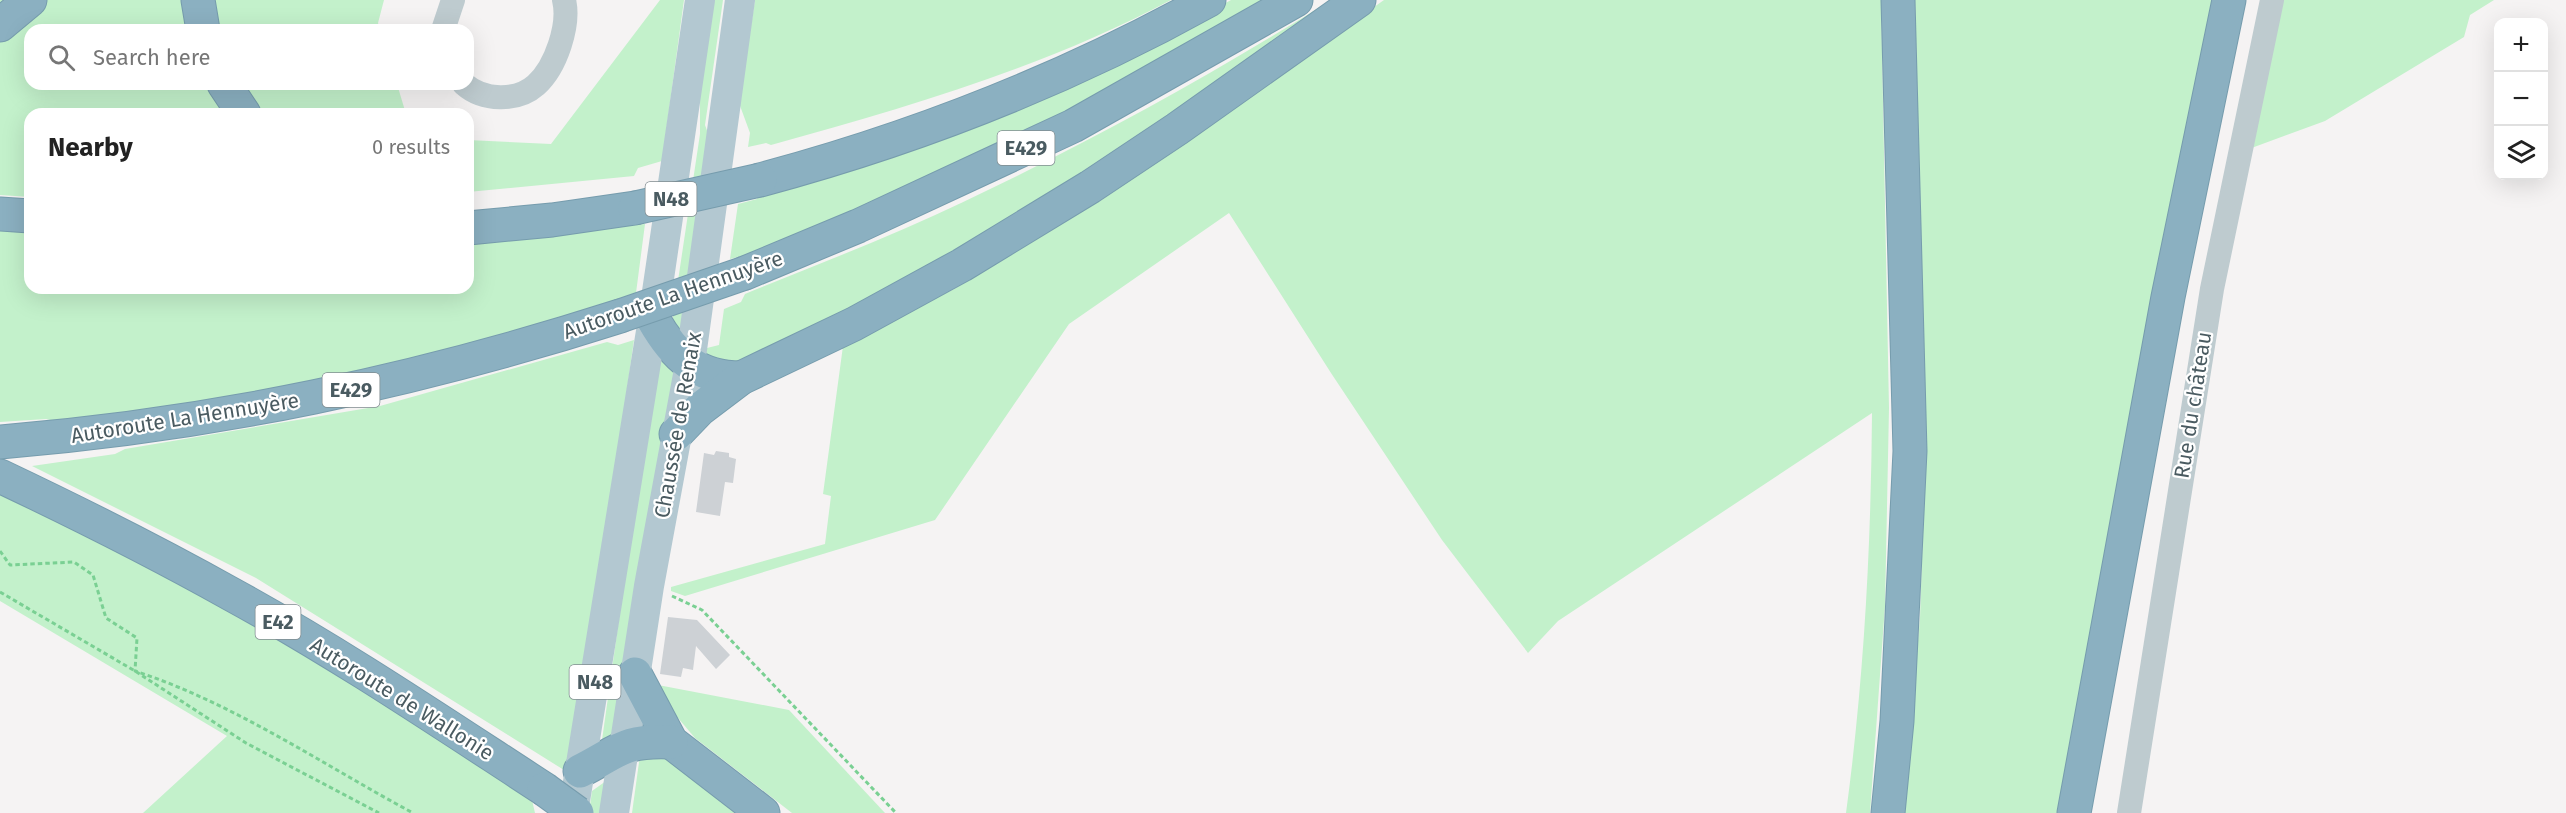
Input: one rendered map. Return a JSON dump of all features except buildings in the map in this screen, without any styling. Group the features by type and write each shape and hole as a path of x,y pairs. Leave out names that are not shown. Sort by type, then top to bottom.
{"highway":[{"path":"0,25 30,0"},
{"path":"198,0 202,24"},
{"name":"E429","path":"477,224 635,208 760,180 904,137 1021,93 1094,61 1209,0"},
{"name":"Autoroute La Hennuyère","path":"0,442 75,436 270,408 390,382 515,349 620,316 745,273 858,226 1073,126 1296,0"},
{"path":"676,434 700,409 741,378 854,324 962,265 1080,193 1178,129 1359,0"},
{"path":"1888,813 1898,710 1910,451 1898,0"},
{"path":"2074,813 2168,297 2229,0"},
{"path":"228,90 240,108"},
{"path":"0,214 24,216"},
{"path":"653,319 665,341 690,364 719,378 741,378"},
{"name":"Autoroute de Wallonie","path":"0,476 70,509 232,594 391,689 544,789 575,813"},
{"path":"635,674 671,742 763,813"},
{"path":"580,771 624,746 645,741 671,742"}],"main road":[{"name":"Chaussée de Renaix","path":"575,813 653,319 700,0"},
{"name":"Chaussée de Renaix","path":"614,813 649,586 690,364 740,0"}],"street":[{"path":"445,24 453,0"},
{"path":"474,90 484,96 503,97 523,93 536,85 554,58 567,11 564,0"},
{"name":"Rue du château","path":"2129,813 2212,289 2272,0"}],"path":[{"path":"0,550 9,565 74,562 93,575 106,618 136,638 135,671"},
{"path":"649,586 702,610 896,813"},
{"path":"0,592 135,671 246,743 379,813"},
{"path":"135,671 172,683 263,729 413,813"}],"green space":[{"path":"0,0 384,0 378,24 24,24 24,90 399,90 404,108 24,108 24,197 0,195"},
{"path":"660,0 684,0 662,161 638,168 634,176 474,191 474,140 551,144"},
{"path":"710,0 723,0 705,125 709,136 685,322 677,333 673,326 673,314 700,134 700,70"},
{"path":"755,0 1171,0 1075,46 975,83 874,116 771,145 766,143 748,147 750,133 739,103"},
{"path":"1231,0 1274,0 1010,145 747,255 730,259 738,204 757,199 759,192 1188,24"},
{"path":"1331,0 1160,131 760,363 716,367 703,349 719,345 724,309 741,302 745,294 906,228 1069,150 1176,92"},
{"path":"1384,0 1881,0 1889,408 1885,606 1870,813 1846,813 1858,713 1865,613 1872,413 1558,621 1528,653 1442,540 1331,373 1229,213 1069,324 935,520 685,596 671,591 671,587 825,544 831,496 823,494 843,346 954,289 1103,199"},
{"path":"1915,0 2215,0 2061,813 1903,813 1920,618 1926,433"},
{"path":"2272,0 2494,0 2470,15 2464,37 2325,121 2238,153"},
{"path":"0,223 24,225 24,294 474,294 474,238 645,224 636,293 622,300 358,378 64,423 46,419 0,422"},
{"path":"634,340 572,775 256,578 32,466 115,454 125,449 380,406 607,342 618,345"},
{"path":"658,342 679,365 621,731 602,740"},
{"path":"0,492 91,531 268,630 532,800 535,813 143,813 227,736 0,601"},
{"path":"658,685 789,710 885,813 792,813 695,738 667,705"},
{"path":"656,749 743,813 632,813 640,755"},
{"path":"613,776 608,813 589,813 592,791"}]}
